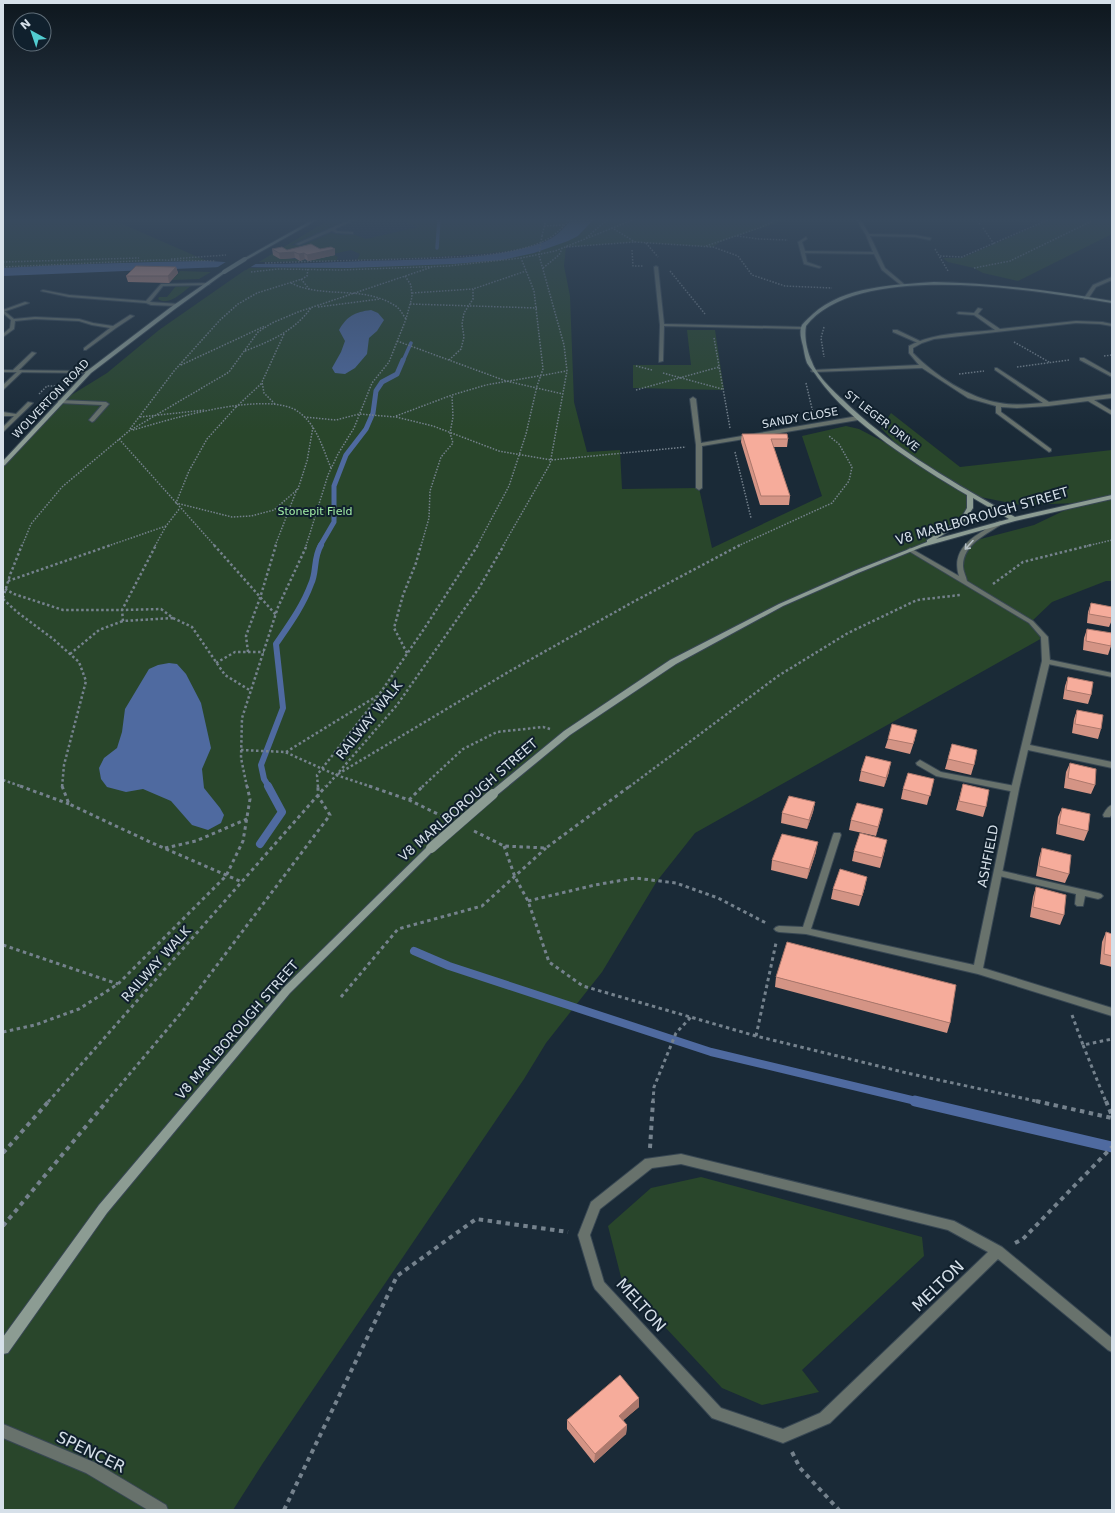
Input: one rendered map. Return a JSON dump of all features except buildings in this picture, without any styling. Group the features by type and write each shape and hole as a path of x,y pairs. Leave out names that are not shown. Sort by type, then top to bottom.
{"street":[{"path":"147,302 159,290"},
{"name":"WOLVERTON ROAD","path":"3,464 89,372 177,305 200,290"},
{"path":"658,290 662,325 661,361"},
{"name":"ST LEGER DRIVE","path":"875,290 847,296 824,307 806,322 803,328 803,348 813,371 843,406 906,454 970,495 1014,519"},
{"name":"ST LEGER DRIVE","path":"1036,290 1112,302"},
{"path":"1086,298 1092,290"},
{"path":"43,291 64,296 177,305"},
{"path":"27,303 3,311 13,320 35,318 79,320 114,327"},
{"path":"975,314 980,309"},
{"path":"959,313 975,314 998,331"},
{"path":"86,349 114,327 132,316"},
{"path":"3,336 12,328 13,320"},
{"path":"1112,325 1076,322 934,338 920,342 911,347 911,353 923,366 939,377 970,397 999,405 1017,406 1048,404 1112,396"},
{"path":"662,325 803,328"},
{"path":"895,331 920,342"},
{"path":"14,371 34,353"},
{"path":"1082,359 1112,376"},
{"path":"813,371 923,366"},
{"path":"997,369 1048,404"},
{"path":"3,371 89,372"},
{"path":"3,388 21,371"},
{"path":"693,399 699,445 699,488"},
{"path":"1089,399 1112,413"},
{"path":"60,402 106,404 92,420"},
{"path":"3,430 16,415 30,403"},
{"path":"999,405 998,412 1049,450"},
{"path":"3,414 16,415"},
{"name":"SANDY CLOSE","path":"699,445 858,418"},
{"path":"920,546 962,521 970,508 970,495"},
{"name":"V8 MARLBOROUGH STREET","path":"3,1348 103,1209 287,990 431,848 493,794 567,733 673,662 781,604 920,546 1014,519 1112,497"},
{"path":"964,582 959,565 963,553 973,541 1000,523"},
{"name":"ASHFIELD","path":"910,550 1031,622 1044,637 1046,661 1015,789 978,970"},
{"path":"1046,661 1112,675"},
{"path":"1025,746 1112,765"},
{"path":"920,763 939,774 1015,789"},
{"path":"806,932 837,835"},
{"path":"998,873 1098,896"},
{"path":"1080,904 1081,893"},
{"path":"779,929 806,932 978,970 1112,1012"},
{"path":"584,1235 595,1206 649,1163 682,1159 950,1225 998,1251 1112,1346"},
{"name":"MELTON","path":"584,1235 599,1285 717,1413 783,1436 825,1418 998,1251"},
{"name":"SPENCER","path":"3,1431 92,1468 161,1510"}],"path":[{"path":"129,431 179,366 238,304 257,293 269,290"},
{"path":"310,290 355,293 380,299 396,306 406,319"},
{"path":"179,366 272,322 365,290"},
{"path":"3,1032 35,1025 79,1008 118,984 226,876 244,841 250,799 241,758 242,718 276,615 310,538 331,468 360,414 372,383 389,362 406,319 412,290"},
{"path":"412,293 464,290"},
{"path":"449,360 462,349 464,337 462,324 464,313 470,306 473,299 473,290"},
{"path":"3,1226 181,1013 330,814 318,796 316,776 379,695 407,653 476,549 509,486 543,369 537,308 533,290"},
{"name":"RAILWAY WALK","path":"3,1153 397,705 479,588 551,460 568,371 564,345 549,290"},
{"path":"685,290 711,320 732,440 751,518"},
{"path":"244,351 273,340 304,320 312,308 380,299"},
{"path":"410,304 537,308"},
{"path":"70,804 61,785 64,765 86,681 79,662 52,638 16,612 3,598 8,581 31,524 62,488 129,431 229,372 258,332 272,322"},
{"path":"806,322 824,326 821,338 824,359 829,363 850,369"},
{"path":"998,331 1050,363"},
{"path":"275,404 266,398 261,389 262,376 284,333"},
{"path":"397,341 506,381 563,394"},
{"path":"939,377 1112,355"},
{"path":"636,366 722,389"},
{"path":"636,390 719,367"},
{"path":"396,416 452,396 506,381 568,371"},
{"path":"336,775 510,671 639,599 738,546 832,503 849,481 852,467 839,444 825,432 822,424 813,417 808,388 804,378"},
{"path":"176,503 189,471 207,439 236,407 262,383"},
{"path":"407,653 394,628 403,595 416,563 428,518 430,491 441,457 453,443 450,433 453,417 452,396"},
{"path":"140,417 275,404 286,406 297,410 311,422 331,468"},
{"path":"129,431 179,417 236,407"},
{"path":"304,417 336,420 360,414 396,416 433,426 499,451 551,460 699,445"},
{"path":"248,652 246,636 260,598 277,541 298,489 307,461 313,427"},
{"path":"119,439 276,615"},
{"path":"176,503 232,517 251,516 274,510 298,489"},
{"path":"123,621 122,610 166,526 180,508"},
{"path":"8,581 166,526"},
{"path":"342,996 398,929 482,906 546,848 778,676 848,633 917,600 981,593 1023,562 1112,540"},
{"path":"5,589 14,594 63,610 161,609 173,618 192,627 225,674 251,691"},
{"path":"70,654 98,630 123,621 173,618"},
{"path":"216,662 235,652 264,652"},
{"path":"286,752 379,695"},
{"path":"408,800 463,749 497,732 543,727 567,733"},
{"path":"241,750 286,752 336,775 408,800 450,820"},
{"path":"3,780 70,804 164,848 242,882"},
{"path":"164,848 196,841 247,818"},
{"path":"471,830 504,846 546,848"},
{"path":"504,846 515,877 528,901 549,962 583,986 756,1036 907,1073 1112,1117"},
{"path":"528,901 595,884 635,878 676,883 718,898 779,929 756,1036"},
{"path":"3,945 118,984"},
{"path":"1065,997 1112,1117"},
{"path":"649,1163 654,1087 676,1033 690,1017"},
{"path":"1083,1045 1112,1039"},
{"path":"998,1251 1023,1239 1112,1147"},
{"path":"284,1510 397,1276 476,1219 584,1235"},
{"path":"783,1436 800,1468 839,1510"}],"green space":[{"path":"173,290 187,290 171,300 162,301 158,299 159,297 167,297"},
{"name":"Stonepit Field","path":"217,290 569,290 574,402 587,452 620,450 622,489 699,488 712,548 822,496 802,436 846,426 859,429 905,453 881,428 891,413 960,467 1112,450 1112,581 1106,581 1052,602 1031,622 1044,637 695,833 657,881 602,972 546,1043 524,1079 263,1463 233,1510 3,1510 3,464 60,402 107,373 159,330","holes":["970,495 1021,505 1080,503 1034,525 973,541 959,565 964,582 910,550 944,533 961,520 970,507"]},
{"path":"687,330 715,330 724,390 633,388 633,365 691,365"},
{"path":"701,1177 922,1237 924,1256 802,1370 819,1392 762,1405 722,1388 622,1281 608,1226 651,1188"}],"water":[{"path":"371,310 378,313 384,320 377,331 369,338 367,354 355,368 345,374 335,373 332,368 345,341 339,330 348,318 360,312"},
{"path":"169,663 177,664 186,674 201,703 211,748 202,769 204,788 224,815 221,823 208,830 192,825 171,801 143,789 126,792 107,787 101,779 99,768 104,758 117,748 122,732 125,709 149,669 158,665"}],"waterway":[{"path":"403,361 411,343"},
{"path":"320,546 334,522 334,486 346,455 366,429 373,413 376,391 382,382 397,374 403,360"},
{"path":"269,787 264,779 261,765 283,708 276,644 308,592 313,579 317,555 321,545"},
{"path":"260,844 282,812 268,786"},
{"path":"414,951 449,966 711,1052 920,1102"},
{"path":"915,1101 1112,1147"}]}
